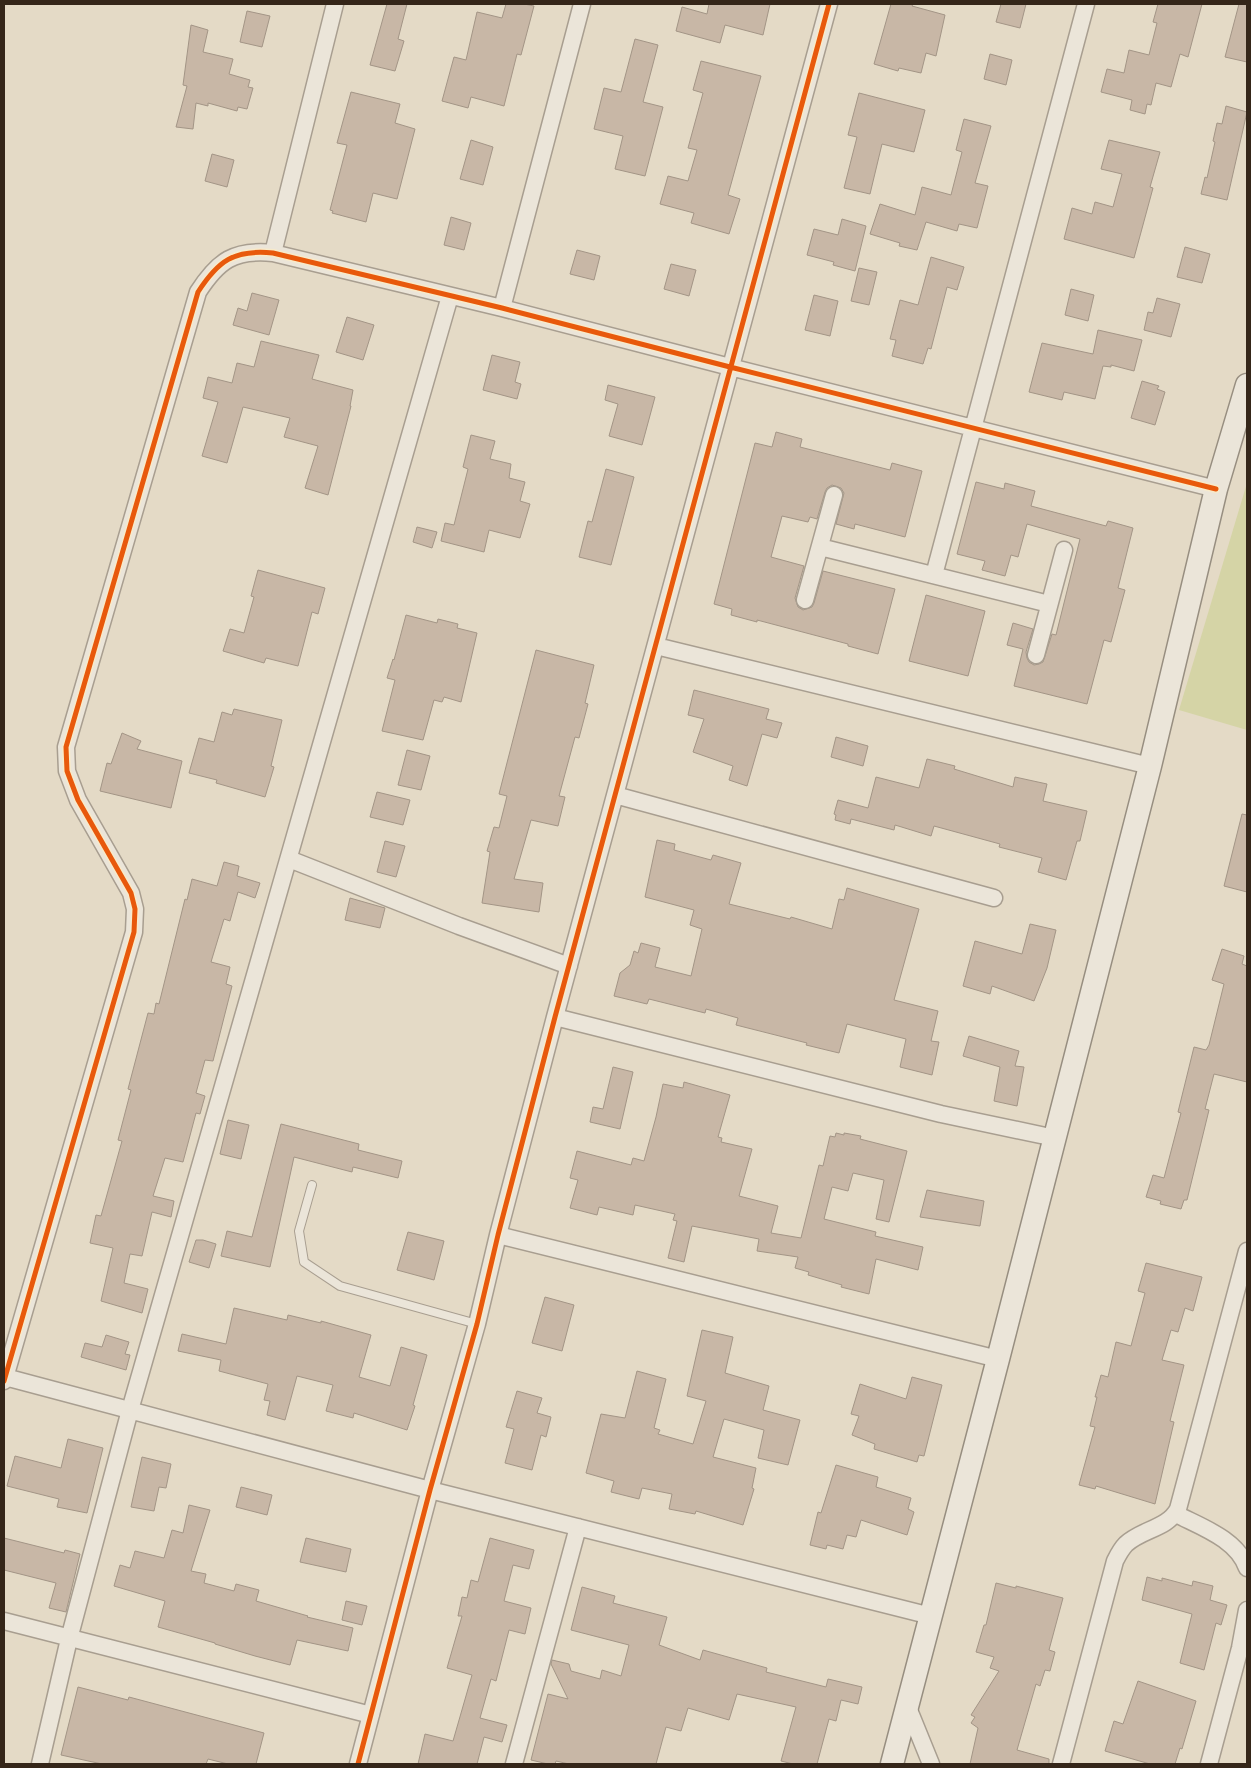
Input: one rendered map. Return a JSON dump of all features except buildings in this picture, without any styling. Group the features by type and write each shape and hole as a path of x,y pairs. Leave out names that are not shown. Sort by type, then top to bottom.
{"street":[{"path":"273,253 335,4"},
{"path":"502,308 582,4"},
{"path":"358,1764 430,1490 477,1324 555,1017 829,4"},
{"path":"934,575 1086,4"},
{"path":"931,1616 430,1490 130,1410 4,1379 134,932 135,909 131,893 78,800 67,771 66,747 198,292 208,276 224,261 242,254 258,251 273,253 502,308 1216,488"},
{"path":"40,1764 69,1639 130,1410 450,296"},
{"path":"892,1764 1150,766 1216,488 1247,385"},
{"path":"805,600 834,495"},
{"path":"820,547 1049,604"},
{"path":"1036,655 1064,550"},
{"path":"656,646 1150,766"},
{"path":"615,795 994,898"},
{"path":"289,859 459,926 569,966"},
{"path":"555,1017 942,1114 1055,1138"},
{"path":"498,1236 998,1359"},
{"path":"1061,1764 1115,1561 1126,1544 1168,1522 1176,1514 1180,1504 1247,1251"},
{"path":"1176,1514 1222,1538 1235,1549 1245,1561 1247,1568"},
{"path":"514,1764 578,1527"},
{"path":"1209,1764 1240,1648 1247,1610"},
{"path":"4,1621 371,1714"},
{"path":"907,1705 931,1764"}],"lane":[{"path":"312,1185 299,1231 304,1262 340,1286 477,1324"}],"green space":[{"path":"1247,483 1247,730 1179,710"}],"cycle path":[{"path":"358,1764 430,1490 477,1324 498,1235 555,1017 829,4"},
{"path":"4,1381 134,932 135,909 131,893 78,800 67,771 66,747 198,292 213,272 228,259 248,253 273,253 502,308 1216,489"}]}
